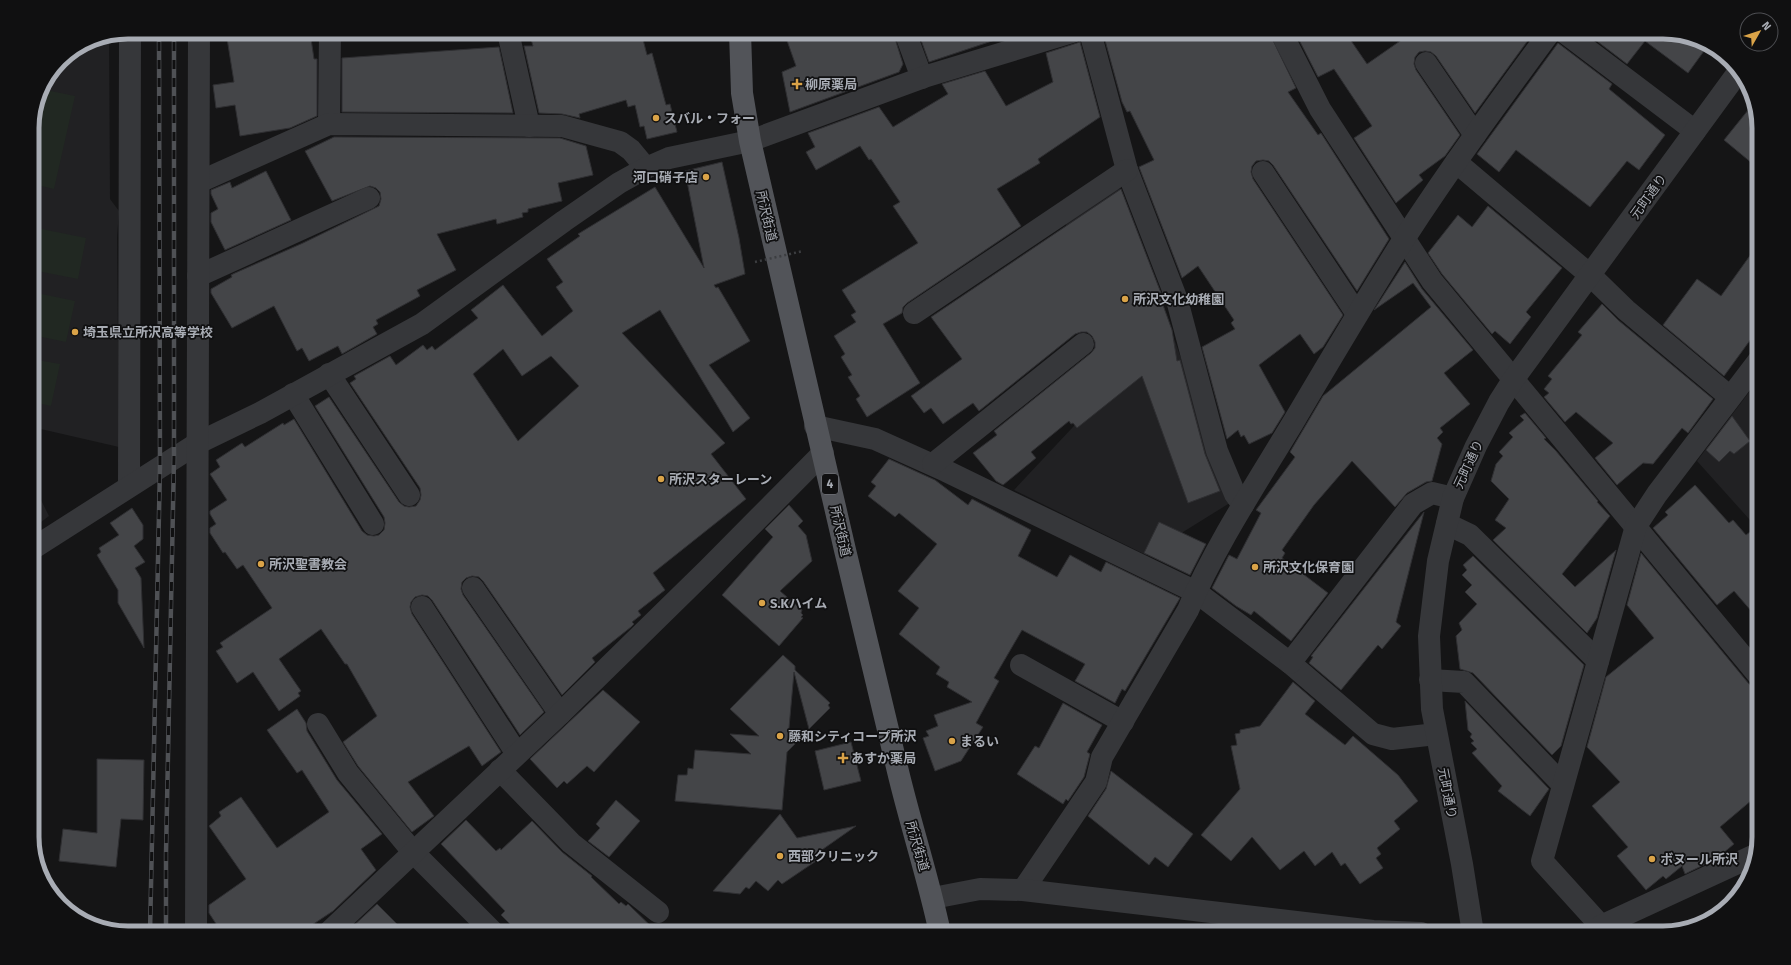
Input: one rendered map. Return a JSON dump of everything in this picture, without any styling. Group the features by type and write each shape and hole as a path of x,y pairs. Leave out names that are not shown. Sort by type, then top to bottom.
{"main road":[{"name":"所沢街道","path":"740,39 742,92 750,141 815,426 823,453 896,766 933,898 939,926"}],"street":[{"path":"129,486 130,39"},
{"path":"196,926 199,39"},
{"path":"329,124 330,39"},
{"path":"510,39 529,126"},
{"path":"908,39 922,78"},
{"path":"39,544 198,443 293,394 422,324 564,221 619,184 646,168 675,157 750,141 922,78 1049,39"},
{"path":"1092,39 1127,170 1177,300 1217,451 1235,494 1244,505"},
{"path":"1285,39 1320,109 1432,282 1752,667"},
{"path":"1023,890 1096,782 1102,757 1188,610 1196,592 1244,505 1357,314 1404,239 1456,162 1545,39"},
{"path":"1573,39 1695,132"},
{"path":"1426,64 1475,135"},
{"name":"元町通り","path":"1472,926 1462,864 1436,734 1430,680 1429,636 1432,597 1438,561 1453,498 1479,440 1499,402 1513,380 1736,76"},
{"path":"198,182 329,124 562,126 620,142 631,150 646,168"},
{"path":"1456,162 1590,275 1626,310 1730,397"},
{"path":"914,313 1127,170"},
{"path":"1262,172 1357,314"},
{"path":"198,276 369,198"},
{"path":"933,464 1083,344"},
{"path":"1596,926 1542,861 1563,785 1636,526 1657,494 1752,369"},
{"path":"329,374 409,495"},
{"path":"293,394 372,524"},
{"path":"815,426 875,439 933,464 1196,592 1290,662 1373,734 1392,739 1436,734"},
{"path":"335,926 560,714 708,569 823,453"},
{"path":"1290,662 1413,504 1432,493 1453,498"},
{"path":"1447,524 1470,535 1598,661"},
{"path":"473,588 560,714"},
{"path":"422,607 518,754"},
{"path":"1021,665 1123,722"},
{"path":"1430,680 1464,682 1563,785"},
{"path":"318,724 348,773 412,852 487,926"},
{"path":"500,770 570,843 658,912"},
{"path":"1604,926 1749,859"},
{"path":"933,898 980,889 1023,890 1323,926"}],"path":[{"path":"755,262 803,251"}],"shaded area":[{"name":"埼玉県立所沢高等学校","path":"109,41 110,199 119,211 117,237 119,447 39,429 40,116 48,88 61,69 78,54 88,48"},
{"path":"47,90 75,96 54,189 39,186 39,122 42,105"},
{"name":"所沢文化幼稚園","path":"1116,179 1233,501 1146,555 1014,490 1117,380 1064,218"},
{"path":"39,228 86,238 78,279 39,271"},
{"path":"39,293 75,301 66,342 39,336"},
{"path":"39,360 60,364 51,406 39,403"},
{"path":"1752,388 1752,522 1697,461"},
{"path":"39,496 49,516 39,524"}],"building":[{"path":"227,39 311,39 314,59 317,59 317,116 290,128 240,136 235,105 216,108 213,85 234,82"},
{"path":"531,39 643,39 647,55 652,53 666,105 670,104 677,132 647,139 644,126 640,127 635,105 628,107 626,100 579,114 580,118 562,114 539,113 524,46 533,46"},
{"path":"786,39 895,39 903,64 899,72 790,112 782,72 796,66"},
{"path":"921,39 998,39 929,62"},
{"path":"1105,39 1272,39 1296,88 1288,92 1318,135 1321,133 1389,239 1357,291 1273,165 1269,161 1263,160 1256,161 1252,166 1251,172 1253,179 1343,315 1323,347 1314,354 1300,334 1259,365 1285,412 1272,433 1249,444 1244,435 1241,437 1238,430 1227,439 1202,347 1235,329 1231,323 1234,320 1198,266 1182,278 1139,167 1154,160 1130,111 1127,112 1122,102"},
{"path":"1299,39 1350,39 1367,64 1403,39 1529,39 1475,113 1436,56 1431,52 1419,52 1415,57 1414,64 1416,70 1460,135 1445,156 1419,175 1423,180 1396,203 1354,138 1372,126 1334,69 1318,77"},
{"path":"1594,39 1669,39 1692,44 1704,51 1688,73 1645,41 1627,64"},
{"path":"1080,42 1100,117 1038,159 1040,163 997,189 1021,226 907,303 903,307 902,313 883,324 920,383 867,417 856,399 860,396 848,377 852,375 841,357 845,354 834,336 856,322 851,315 856,312 842,290 918,243 893,206 900,202 871,159 869,160 860,146 816,170 806,152 815,147 808,133 879,107 893,127 948,94 942,84 985,71 1006,106 1053,82 1046,53"},
{"path":"1558,43 1612,84 1609,89 1665,135 1639,170 1627,161 1590,207 1516,150 1499,172 1477,154"},
{"path":"499,47 513,113 342,112 342,58"},
{"path":"1750,108 1752,122 1752,163 1724,140"},
{"path":"334,137 560,138 586,146 593,175 558,183 562,201 528,209 528,212 522,213 523,217 497,224 496,219 437,234 456,270 417,290 420,296 376,320 378,324 373,327 377,334 342,354 338,346 309,361 302,348 297,351 274,306 232,328 211,293 211,289 232,277 231,275 235,273 303,243 379,206 381,199 380,192 376,188 370,186 332,201 305,151"},
{"path":"722,162 739,238 745,274 714,285 716,288 718,287 750,341 709,365 750,418 733,432 660,310 622,333 725,443 711,454 746,499 653,573 665,590 638,611 641,615 632,622 634,624 592,658 595,662 562,695 483,581 479,577 472,576 466,578 462,582 461,589 463,595 544,712 520,735 432,600 428,596 422,595 415,597 411,602 410,607 412,614 501,752 482,766 469,746 408,782 434,816 412,832 358,766 343,742 377,716 347,664 345,664 321,629 279,659 301,691 298,693 300,696 279,711 253,672 237,683 216,651 223,647 220,643 272,608 243,565 237,569 225,552 223,553 210,533 210,528 216,524 210,514 210,511 227,500 210,474 220,467 216,460 242,443 245,447 283,423 284,425 294,419 362,531 367,535 379,535 384,530 384,517 315,406 329,397 399,502 404,506 416,506 420,500 420,488 350,383 356,379 354,376 390,356 396,365 423,345 427,350 432,346 435,350 478,318 471,310 503,285 542,336 573,311 556,287 563,282 547,259 580,236 578,234 655,187 704,268 685,171","holes":["503,349 522,376 551,356 579,386 518,441 473,374"]},
{"path":"266,171 291,220 225,250 211,222 211,213 218,209 211,194 211,190 230,182 232,188"},
{"path":"1121,189 1161,293 1159,294 1172,330 1177,361 1180,360 1205,454 1220,491 1188,503 1142,376 1077,428 1069,421 1031,452 1036,458 1003,485 996,481 973,453 997,435 994,431 1091,353 1095,348 1095,342 1092,336 1087,332 1075,334 979,411 973,403 943,424 931,408 924,413 911,396 962,359 931,317"},
{"path":"1488,206 1562,268 1526,312 1531,317 1510,344 1495,331 1492,334 1442,274 1428,253 1458,215 1472,227"},
{"path":"1752,253 1752,338 1724,376 1663,325 1697,279 1721,296"},
{"path":"1405,262 1422,289 1473,350 1444,373 1470,404 1440,428 1443,432 1437,438 1442,444 1432,481 1426,482 1407,493 1395,507 1352,461 1314,505 1282,550 1285,553 1282,558 1328,593 1291,641 1254,611 1251,615 1212,588 1229,555 1237,559 1261,513 1256,510 1295,457 1290,452 1323,396 1431,307 1413,283 1374,310"},
{"path":"1602,304 1618,320 1713,399 1688,433 1682,428 1653,464 1643,463 1617,485 1595,458 1613,443 1576,412 1565,422 1544,397 1549,393 1544,389 1552,379 1548,376 1582,335 1578,332"},
{"path":"1525,413 1546,438 1544,439 1556,451 1610,516 1562,574 1575,587 1616,550 1597,618 1587,633 1493,540 1506,528 1495,520 1509,499 1491,481 1496,464 1503,456 1499,452 1513,437 1509,433 1524,420 1520,416"},
{"path":"1732,416 1750,441 1734,454 1730,451 1719,462 1706,450"},
{"path":"889,459 935,480 968,505 972,499 1031,530 1018,556 1057,577 1070,555 1101,572 1106,562 1180,598 1125,691 1122,689 1115,703 1075,681 1085,664 1022,630 994,678 999,681 976,723 983,727 961,761 935,771 923,738 929,736 926,731 938,726 934,715 972,702 947,687 949,682 936,674 940,667 899,634 919,608 898,591 937,544 899,513 895,517 868,496 876,486 871,482"},
{"path":"1695,485 1729,523 1733,520 1746,535 1750,532 1752,534 1752,612 1734,591 1717,605 1653,528 1668,515 1665,512"},
{"name":"S.Kハイム","path":"789,505 803,521 798,526 806,535 812,561 780,591 802,610 801,613 803,615 801,617 803,618 779,646 722,595 773,537 765,529"},
{"path":"132,508 143,525 143,539 134,546 145,562 135,568 141,578 144,648 118,603 118,590 97,555 101,552 99,548 119,535 110,523"},
{"path":"1424,512 1396,622 1401,626 1382,649 1378,645 1341,690 1309,663 1313,657 1311,656"},
{"path":"1159,522 1206,544 1190,575 1144,553"},
{"path":"1641,553 1749,684 1752,685 1752,800 1720,827 1734,844 1716,859 1685,874 1682,866 1666,879 1663,876 1646,890 1617,856 1628,847 1592,806 1620,782 1587,747 1606,677 1654,638 1627,605"},
{"path":"1473,556 1584,665 1561,746 1552,755 1473,673 1460,669 1456,636 1462,630 1459,623 1477,604 1465,592 1472,585 1462,575 1467,570 1463,565"},
{"name":"藤和シティコープ所沢","path":"783,655 795,666 795,670 830,703 828,705 830,708 809,729 794,672 788,739 799,740 787,752 782,810 675,801 678,775 687,775 688,768 693,769 695,750 751,754 730,734 759,736 730,709"},
{"path":"1293,682 1315,701 1305,714 1345,745 1353,736 1398,775 1418,801 1394,821 1400,829 1377,848 1381,854 1376,858 1383,868 1360,884 1345,863 1341,866 1332,852 1315,866 1304,851 1280,870 1252,837 1231,861 1201,835 1240,789 1231,746 1237,745 1235,734 1240,733 1240,730 1260,726"},
{"path":"603,690 640,722 594,772 587,766 567,784 564,781 557,788 530,759"},
{"path":"1465,701 1549,789 1530,816 1498,791 1502,786 1472,753 1477,749 1471,743 1474,741 1470,737 1472,734 1468,730"},
{"path":"1063,703 1102,725 1087,752 1090,754 1084,777 1068,801 1066,799 1063,804 1017,774 1035,746 1039,748"},
{"path":"297,709 306,723 307,731 337,780 382,834 361,849 376,870 333,911 310,926 217,926 209,913 209,905 246,879 209,826 221,816 219,812 241,797 277,848 329,812 302,770 297,773 267,730"},
{"name":"あすか薬局","path":"851,742 861,781 824,790 815,751"},
{"path":"97,759 144,760 143,820 121,819 116,867 59,861 63,829 97,833"},
{"path":"1111,771 1193,834 1168,867 1155,857 1149,865 1088,816 1106,789"},
{"path":"616,800 640,821 609,857 588,841 600,828 596,824"},
{"name":"西部クリニック","path":"780,814 797,838 856,826 816,854 819,859 782,884 778,880 768,891 756,881 749,889 746,887 740,894 713,891"},
{"path":"466,820 496,851 500,848 501,850 532,821 562,852 592,876 591,877 619,904 621,902 626,906 628,904 651,926 512,926 501,915 505,911 441,844"},
{"path":"377,904 399,926 353,926"}],"railway":[{"path":"150,926 160,467 159,39"},
{"path":"166,926 166,854 174,458 174,39"}],"place":[{"name":"柳原薬局","path":"797,84"},
{"name":"スバル・フォー","path":"656,118"},
{"name":"河口硝子店","path":"706,177"},
{"name":"所沢文化幼稚園","path":"1125,299"},
{"name":"埼玉県立所沢高等学校","path":"75,332"},
{"name":"所沢スターレーン","path":"661,479"},
{"name":"所沢聖書教会","path":"261,564"},
{"name":"所沢文化保育園","path":"1255,567"},
{"name":"S.Kハイム","path":"762,603"},
{"name":"藤和シティコープ所沢","path":"780,736"},
{"name":"まるい","path":"952,741"},
{"name":"あすか薬局","path":"843,758"},
{"name":"西部クリニック","path":"780,856"},
{"name":"ボヌール所沢","path":"1652,859"}]}
